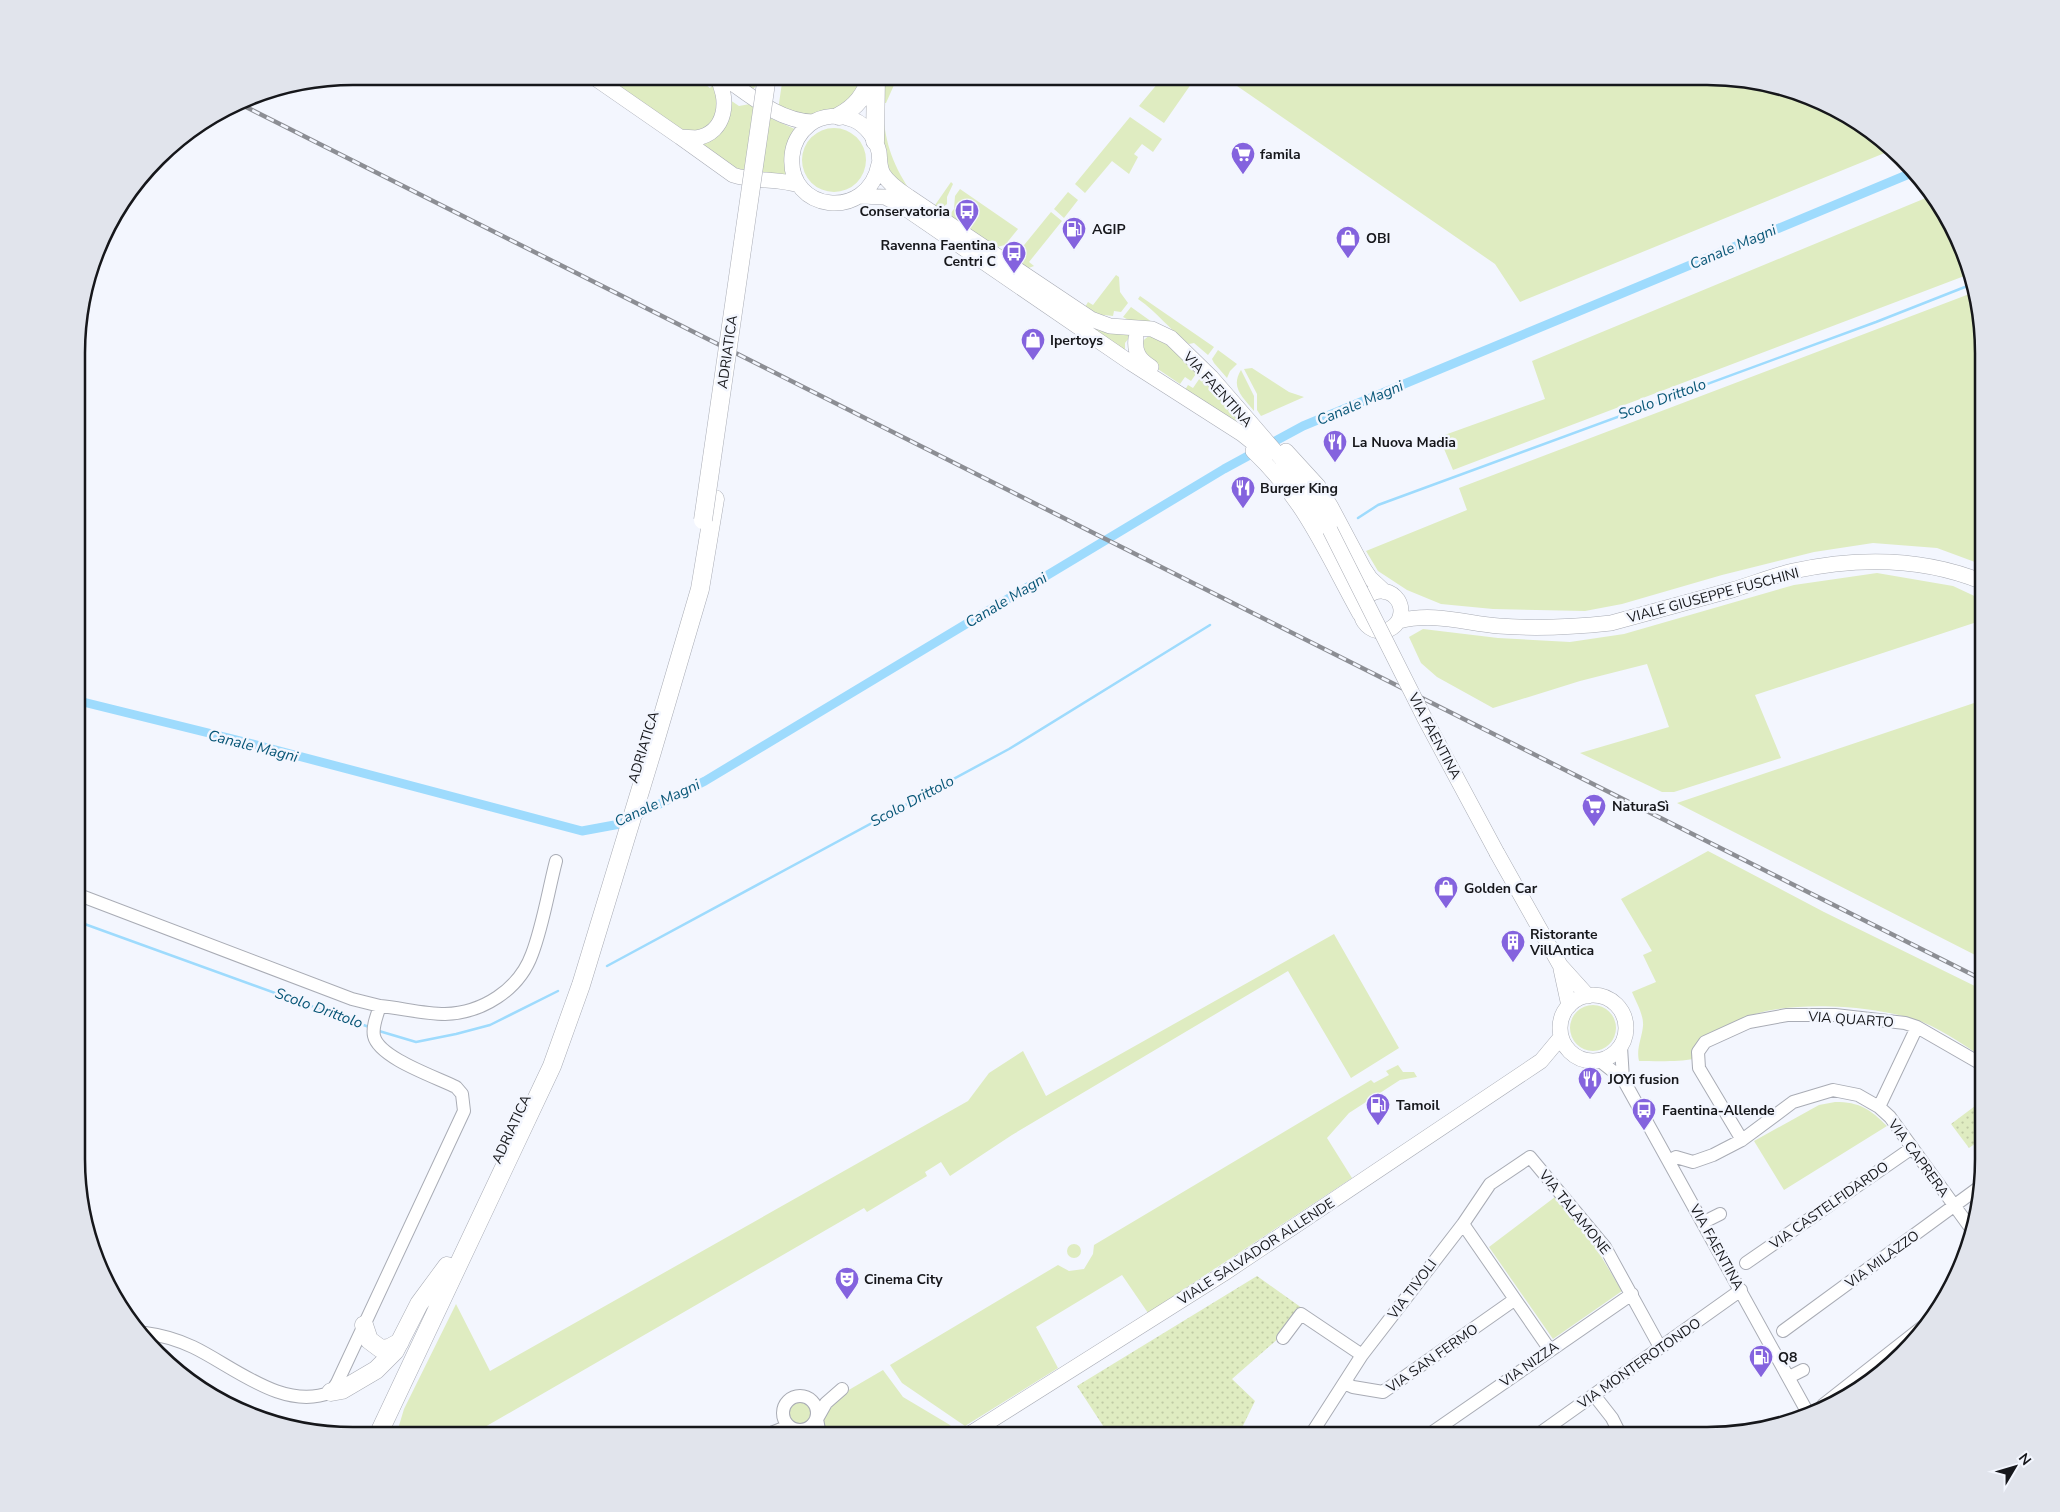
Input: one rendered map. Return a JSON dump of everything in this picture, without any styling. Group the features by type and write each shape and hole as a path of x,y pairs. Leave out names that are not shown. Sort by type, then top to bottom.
{"highway":[{"name":"ADRIATICA","path":"382,1427 552,1066 581,985 607,881 684,610 703,520 766,85"},
{"name":"ADRIATICA","path":"372,1427 538,1073 607,881 700,589 776,85"},
{"path":"839,116 849,111 862,98 869,85"},
{"path":"874,85 875,141"},
{"path":"331,1392 342,1390 376,1370 395,1351 419,1304 447,1266"},
{"path":"364,1325 369,1340 381,1349 389,1348 400,1342"}],"main road":[{"path":"605,85 734,175 742,178 778,180 799,185"},
{"path":"680,137 696,138 708,133 719,123 724,112 725,96 720,85"},
{"path":"736,85 787,118 813,122"},
{"path":"839,116 854,120 866,128 875,141 879,152 879,164 874,180 860,196 846,203 825,203 811,196 799,185 791,162 792,150 796,139 803,129 813,122 826,117 839,116"},
{"path":"879,164 883,174 896,189 1079,312 1110,326 1152,329"},
{"name":"VIA FAENTINA","path":"860,196 885,197 899,204 1131,363 1240,436 1278,459"},
{"path":"1131,363 1130,350 1136,338 1140,334 1152,329"},
{"name":"VIA FAENTINA","path":"1152,329 1193,352 1220,376 1262,432 1278,459 1314,504 1330,530 1424,717 1497,854 1560,965 1588,996"},
{"path":"1136,338 1136,351 1140,359 1159,374 1163,384"},
{"path":"1278,459 1318,486 1364,569 1385,592 1398,600 1402,610 1399,621 1384,632 1368,627 1360,614 1320,537 1291,492 1278,459"},
{"name":"VIALE GIUSEPPE FUSCHINI","path":"1399,621 1413,618 1441,617 1499,626 1538,627 1611,623 1793,571 1850,562 1884,561 1920,564 1961,573 1975,579"},
{"path":"1360,614 1362,602 1367,597 1377,592 1385,592"},
{"name":"VIALE GIUSEPPE FUSCHINI","path":"1398,600 1441,617"},
{"name":"VIA FAENTINA","path":"1560,965 1569,1006"},
{"path":"1588,996 1599,996 1610,1000 1624,1016 1626,1026 1625,1037 1620,1047 1608,1058 1600,1061 1582,1060 1566,1047 1561,1037 1560,1026 1563,1015 1569,1006 1578,999 1588,996"},
{"name":"VIALE SALVADOR ALLENDE","path":"1541,1061 1561,1037"},
{"name":"VIALE SALVADOR ALLENDE","path":"981,1427 1223,1274 1541,1061 1555,1056 1574,1055"}],"street":[{"path":"85,897 352,999 380,1006 444,1014 475,1009 493,1001 514,983 532,955 556,861"},
{"path":"150,1334 161,1335 192,1347 257,1383 274,1390 293,1395 314,1397 331,1392 337,1383 464,1111 462,1094 456,1087 384,1051 377,1045 374,1037 380,1006"},
{"name":"VIA QUARTO","path":"1742,1140 1699,1068 1698,1052 1705,1042 1749,1022 1787,1015 1835,1015 1904,1023 1917,1027 1975,1061"},
{"path":"1879,1107 1917,1027"},
{"name":"VIA FAENTINA","path":"1620,1047 1623,1079"},
{"name":"VIA FAENTINA","path":"1600,1061 1623,1079 1704,1222 1805,1408"},
{"name":"VIA CAPRERA","path":"1669,1161 1676,1157 1693,1162 1742,1140 1793,1102 1834,1090 1858,1095 1879,1107 1890,1117 1967,1223"},
{"name":"VIA CASTELFIDARDO","path":"1746,1263 1912,1148"},
{"name":"VIA TIVOLI","path":"1316,1427 1362,1355 1462,1224 1490,1184 1530,1157"},
{"name":"VIA TALAMONE","path":"1530,1157 1605,1247 1660,1347"},
{"name":"VIA MILAZZO","path":"1783,1332 1973,1192"},
{"path":"1704,1222 1720,1214"},
{"path":"1462,1224 1550,1350"},
{"name":"VIA MONTEROTONDO","path":"1548,1427 1741,1290"},
{"name":"VIA NIZZA","path":"1440,1427 1632,1294"},
{"name":"VIA SAN FERMO","path":"1344,1383 1353,1388 1383,1392 1514,1300"},
{"path":"1283,1338 1301,1314 1362,1355"},
{"path":"1841,1391 1897,1347"},
{"path":"1789,1378 1803,1370"},
{"path":"771,1427 783,1414 789,1399 804,1396 820,1396 842,1389 826,1403 811,1427"},
{"path":"1594,1394 1616,1427"},
{"path":"804,1396 810,1398 817,1408 816,1419 818,1427"},
{"path":"783,1414 786,1424 791,1427"}],"green space":[{"path":"616,85 706,85 710,88 713,85 720,111 705,130 681,131"},
{"path":"746,85 756,85 753,89"},
{"path":"782,85 863,85 852,104 809,117 778,110"},
{"path":"880,85 894,85 886,103 882,103 883,116 893,160 911,192 900,185 887,169 878,119"},
{"path":"1156,85 1190,85 1164,123 1139,106"},
{"path":"1236,85 1707,85 1742,87 1776,94 1809,105 1856,130 1885,153 1520,302 1495,264"},
{"path":"730,100 739,106 750,104 770,118 797,130 789,176 742,172 697,141"},
{"path":"1130,117 1162,139 1153,152 1142,144 1134,154 1138,157 1129,174 1112,161 1085,193 1075,184"},
{"path":"828,128 840,128 857,137 864,148 866,160 864,172 857,183 840,192 828,192 816,187 807,178 802,166 802,154 807,142 816,133"},
{"path":"951,182 953,184 947,197 947,204 939,210 933,208"},
{"path":"960,189 1018,229 1005,245 997,247 949,215 954,209 955,196"},
{"path":"1068,192 1078,200 1064,218 1054,209"},
{"path":"1926,198 1955,251 1964,276 1453,470 1439,437 1545,399 1532,361"},
{"path":"1051,212 1062,221 1029,262 1034,266 1026,269 1011,261"},
{"path":"1116,275 1119,277 1120,292 1128,303 1121,312 1114,311 1113,316 1104,315 1098,317 1085,307 1088,302 1093,305"},
{"path":"1968,294 1973,318 1975,353 1975,562 1937,548 1873,543 1814,552 1722,575 1622,604 1585,611 1493,609 1441,604 1407,590 1378,571 1366,551 1467,510 1459,488"},
{"path":"1140,296 1214,347 1208,355 1194,343 1189,344 1182,339 1138,299"},
{"path":"1131,307 1152,322 1134,323 1123,317"},
{"path":"1087,325 1117,334 1132,334 1125,343 1125,351"},
{"path":"1150,335 1162,341 1198,371 1191,381 1185,377 1180,384 1149,363 1140,343"},
{"path":"1218,350 1237,364 1230,371 1227,378 1212,359"},
{"path":"1252,368 1289,392 1304,397 1261,416 1257,410 1257,394 1244,369"},
{"path":"1241,370 1254,396 1254,411 1242,397 1237,387 1238,376"},
{"path":"1202,375 1260,441 1185,390 1188,385 1193,388"},
{"path":"1877,573 1953,586 1975,596 1975,623 1755,695 1781,758 1674,792 1662,792 1580,753 1669,727 1647,664 1580,681 1493,708 1437,677 1421,663 1409,637 1423,629 1498,638 1570,642 1624,634 1794,585"},
{"path":"1975,703 1975,955 1677,803"},
{"path":"1708,851 1824,912 1975,986 1975,1052 1940,1031 1913,1019 1874,1010 1826,1006 1778,1009 1757,1013 1740,1020 1703,1053 1693,1059 1639,1061 1638,1052 1643,1022 1632,992 1656,982 1643,955 1652,951 1621,899"},
{"path":"1334,934 1399,1048 1351,1078 1288,971 1012,1135 950,1176 941,1162 925,1172 927,1176 867,1212 864,1208 485,1427 399,1427 404,1409 456,1304 490,1371 968,1101 989,1073 1023,1051 1046,1096"},
{"path":"1593,1005 1606,1009 1612,1015 1616,1028 1612,1041 1606,1047 1593,1051 1580,1047 1574,1041 1570,1028 1574,1015 1580,1009"},
{"path":"1398,1065 1403,1072 1414,1072 1417,1077 1400,1080 1349,1113 1327,1138 1352,1178 1148,1313 1122,1275 1036,1327 1058,1368 965,1426 902,1383 890,1365 1058,1265 1069,1271 1084,1269 1093,1254 1094,1245 1371,1080 1374,1083 1389,1075 1386,1071"},
{"path":"1835,1102 1858,1105 1870,1111 1887,1126 1784,1190 1754,1141 1819,1105"},
{"path":"1975,1106 1975,1144 1969,1148 1951,1124"},
{"path":"1555,1197 1596,1248 1622,1291 1553,1339 1489,1247"},
{"path":"1071,1244 1077,1244 1081,1251 1077,1258 1071,1258 1067,1254 1067,1248"},
{"path":"1257,1276 1302,1308 1280,1337 1232,1379 1255,1401 1242,1427 1104,1427 1077,1386"},
{"path":"883,1370 903,1397 952,1427 824,1427 823,1417 835,1398"},
{"path":"800,1400 809,1404 813,1413 809,1422 800,1426 791,1422 787,1413 791,1404"}],"waterway":[{"name":"Canale Magni","path":"85,702 253,744 582,831 620,824 705,781 1224,469 1303,426 1907,175"},
{"name":"Scolo Drittolo","path":"1358,518 1378,505 1876,322 1967,286"},
{"name":"Scolo Drittolo","path":"607,966 1009,749 1210,625"},
{"name":"Scolo Drittolo","path":"85,924 369,1027"},
{"name":"Scolo Drittolo","path":"379,1031 416,1042 456,1034 490,1025 558,991"}],"railway":[{"path":"246,107 1975,976"}],"place":[{"name":"famila","path":"1243,175"},
{"name":"Conservatoria","path":"967,232"},
{"name":"AGIP","path":"1074,250"},
{"name":"OBI","path":"1348,259"},
{"name":"Ravenna Faentina Centri C","path":"1014,274"},
{"name":"Ipertoys","path":"1033,361"},
{"name":"La Nuova Madia","path":"1335,463"},
{"name":"Burger King","path":"1243,509"},
{"name":"NaturaSì","path":"1594,827"},
{"name":"Golden Car","path":"1446,909"},
{"name":"Ristorante VillAntica","path":"1513,963"},
{"name":"JOYi fusion","path":"1590,1100"},
{"name":"Tamoil","path":"1378,1126"},
{"name":"Faentina-Allende","path":"1644,1131"},
{"name":"Cinema City","path":"847,1300"},
{"name":"Q8","path":"1761,1378"}]}
